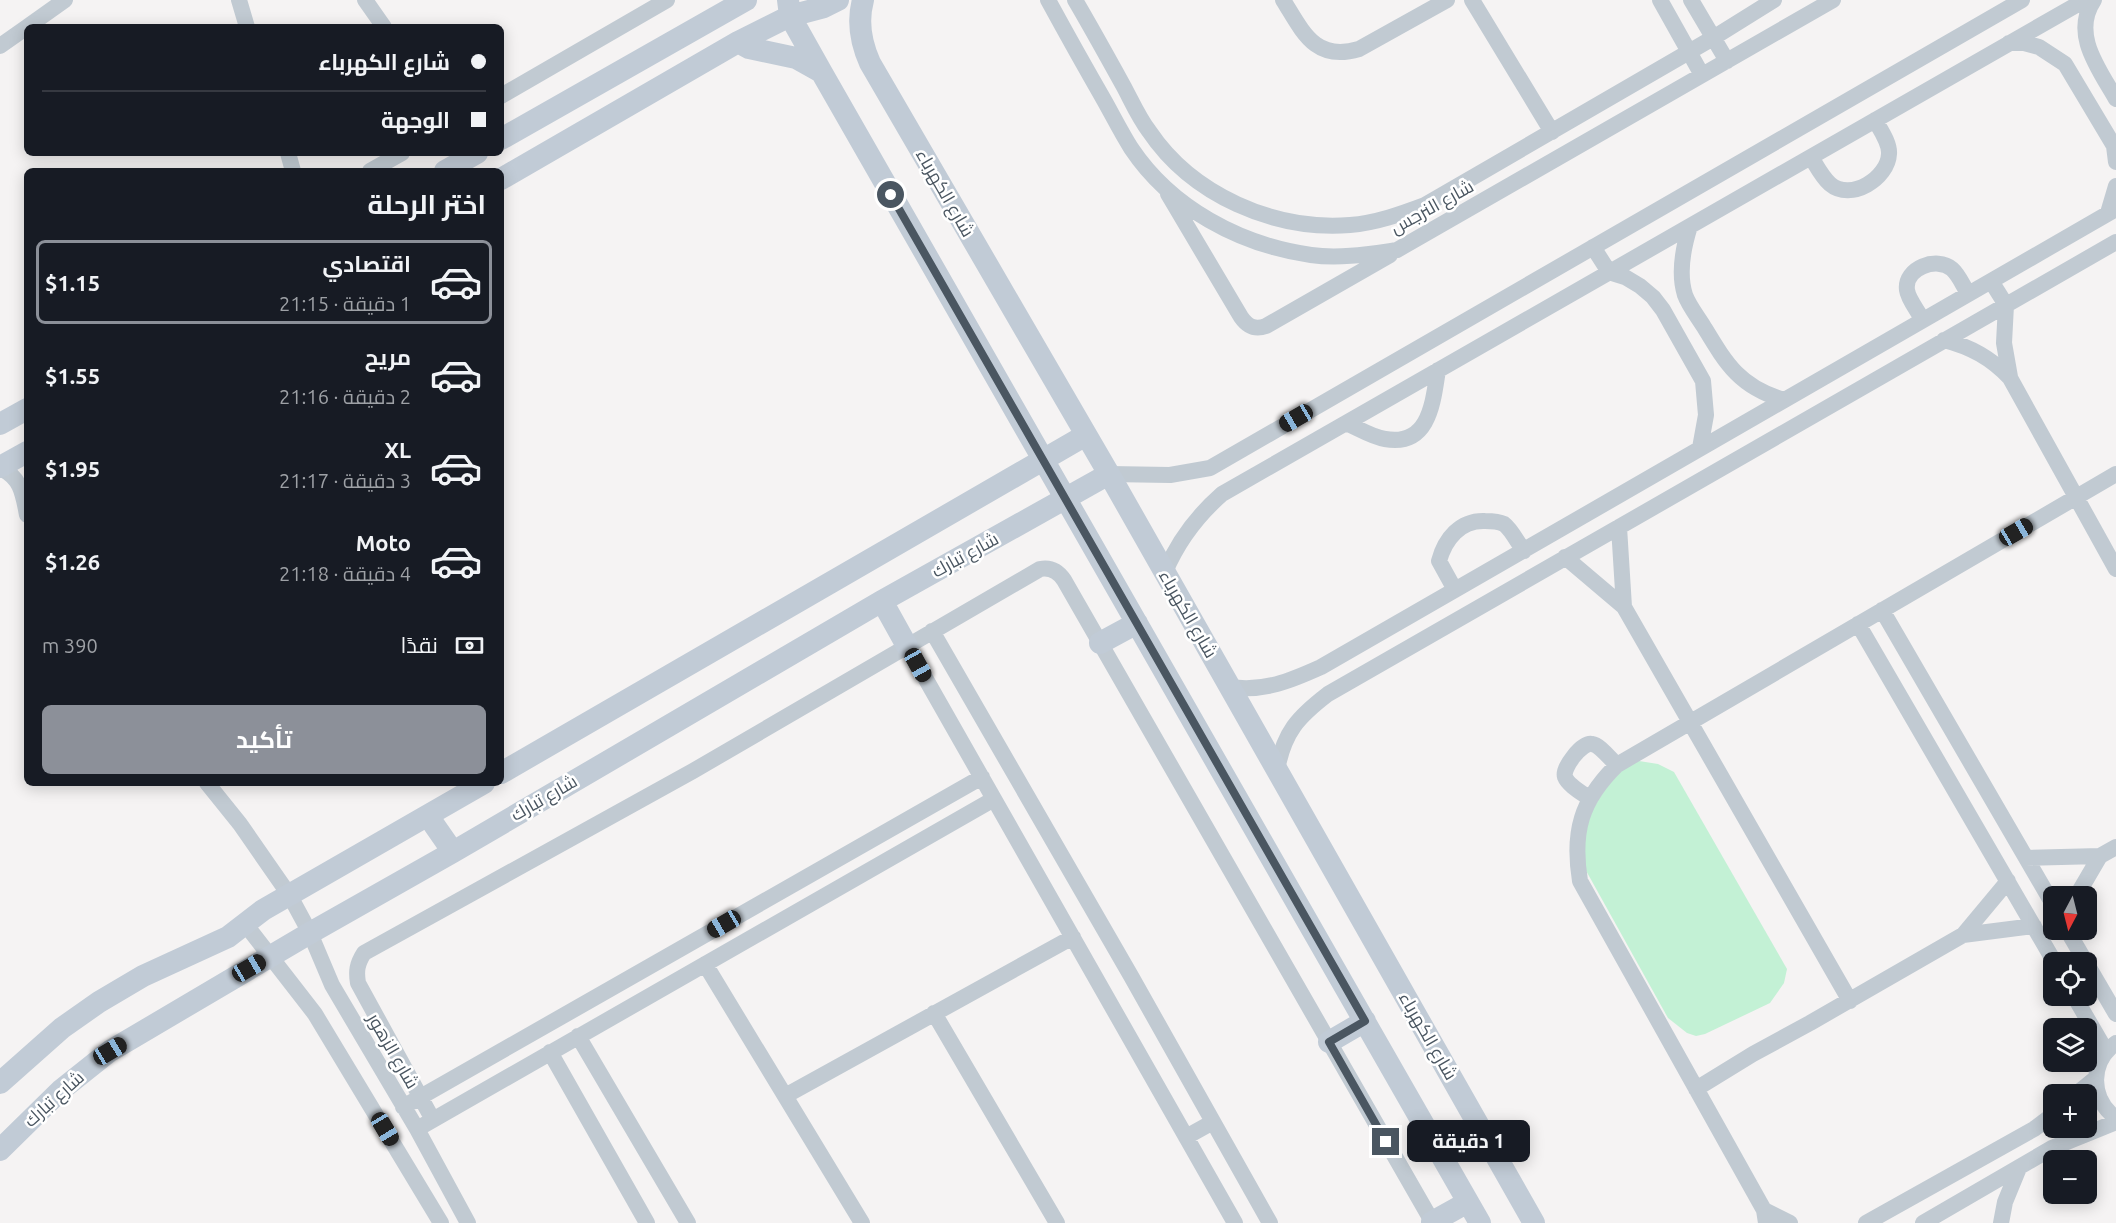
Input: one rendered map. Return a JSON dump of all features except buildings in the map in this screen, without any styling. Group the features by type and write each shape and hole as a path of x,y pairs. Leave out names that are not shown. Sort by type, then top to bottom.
{"street":[{"path":"31,24 65,0"},
{"path":"239,0 246,24"},
{"path":"365,0 382,24"},
{"path":"504,94 667,0"},
{"path":"504,137 746,0"},
{"path":"504,177 738,42 789,8 824,7 838,0"},
{"name":"شارع الكهرباء","path":"863,0 860,19 861,34 870,63 1109,474 1534,1223"},
{"name":"شارع النرجس","path":"1047,0 1131,147 1161,183 1194,211 1231,232 1270,248 1323,256 1355,256 1397,250 1833,0"},
{"name":"شارع النرجس","path":"1075,0 1149,132 1174,161 1204,185 1237,205 1274,218 1312,225 1350,225 1389,218 1425,206 1774,0"},
{"path":"1283,0 1307,38 1318,47 1331,52 1346,53 1359,49 1447,0"},
{"path":"1473,0 1552,132"},
{"path":"1660,0 1702,75"},
{"path":"1691,0 1727,61"},
{"path":"1109,474 1170,475 1210,468 2022,0"},
{"path":"1165,572 1172,554 1188,529 1222,494 2085,0"},
{"path":"2094,0 2086,19 2085,34 2088,49 2116,99"},
{"path":"789,8 822,73 1480,1223"},
{"path":"2,40 24,29"},
{"path":"738,42 749,48 796,58 822,73"},
{"path":"2009,43 2024,43 2039,47 2065,64 2114,146 2116,162"},
{"path":"1811,157 1830,184 1848,189 1866,185 1881,174 1886,167 1890,150 1875,120"},
{"path":"375,168 397,156"},
{"path":"450,168 472,156"},
{"path":"1161,183 1241,317 1252,328 1266,327 1397,250"},
{"path":"1230,687 1248,690 1298,677 1321,667 2112,211 2116,186"},
{"path":"1690,226 1684,244 1682,261 1682,279 1686,297 1727,365 1753,387 1784,400"},
{"path":"1277,770 1281,748 1293,727 1309,709 1328,694 2116,242"},
{"path":"1593,247 1609,272 1625,277 1653,297 1663,310 1703,381 1706,415 1700,448"},
{"path":"1922,319 1907,291 1908,282 1922,266 1932,263 1943,264 1953,269 1968,293"},
{"path":"1991,281 2006,305 2004,343 2010,378"},
{"path":"1944,340 1981,353 1997,364 2010,378 2116,569"},
{"path":"1346,423 1384,439 1404,438 1414,434 1428,419 1432,409 1438,370"},
{"path":"0,424 24,411"},
{"path":"504,771 1086,435"},
{"path":"0,468 24,454"},
{"path":"0,468 18,482 24,503"},
{"name":"شارع تبارك","path":"0,1150 61,1090 110,1051 882,601 1109,474"},
{"path":"1790,1223 1765,1216 1580,881 1576,860 1577,839 1581,818 1589,798 1601,780 1617,765 2116,474"},
{"path":"1455,590 1439,561 1442,549 1457,529 1480,520 1505,524 1524,550"},
{"path":"1619,526 1624,607"},
{"path":"1565,557 1624,607 1850,1000"},
{"path":"433,1119 358,983 356,973 358,962 364,953 693,771 932,631 1045,568 1054,570 1064,579 1433,1222 1468,1202"},
{"path":"882,601 1235,1223"},
{"path":"1882,610 2043,887"},
{"path":"1100,644 1137,623"},
{"path":"1858,624 2049,952"},
{"path":"932,631 1131,975 1270,1223"},
{"path":"1589,798 1567,781 1564,775 1564,769 1584,745 1591,743 1597,746 1617,765"},
{"path":"403,1107 982,777"},
{"name":"شارع الزهور","path":"209,786 240,824 290,896 310,933 332,985 417,1130 468,1223"},
{"path":"0,1083 62,1028 99,1002 143,976 209,946 246,925 263,910 479,786"},
{"path":"417,1130 994,799"},
{"path":"428,816 453,852"},
{"path":"2026,858 2100,856 2116,847"},
{"path":"2082,886 2100,856"},
{"path":"1696,1089 1753,1054 1963,935 2008,881"},
{"path":"246,925 315,1014 441,1223"},
{"path":"1963,935 2034,927"},
{"path":"785,1096 1072,937"},
{"path":"2073,940 2116,1014"},
{"path":"705,964 862,1223"},
{"path":"622,982 634,1004"},
{"path":"1923,1223 1946,1218 2052,1148 2116,1120 2101,1102 2096,1078 2097,1068 2111,1047 2081,1006"},
{"path":"934,1013 1057,1223"},
{"path":"1329,1042 1365,1021"},
{"path":"578,1036 688,1223"},
{"path":"550,1052 647,1223"},
{"path":"2089,1084 2096,1078"},
{"path":"1186,1137 1213,1122"},
{"path":"1866,1223 2043,1122"},
{"path":"2001,1223 2004,1202 2019,1168"},
{"path":"426,1223 431,1206"}],"green space":[{"path":"1639,761 1658,764 1674,772 1787,969 1784,983 1770,1003 1705,1034 1696,1036 1687,1033 1668,1018 1584,867 1584,824 1606,787 1626,766"}],"route":[{"path":"891,195 1365,1021 1329,1042 1386,1142"}]}
